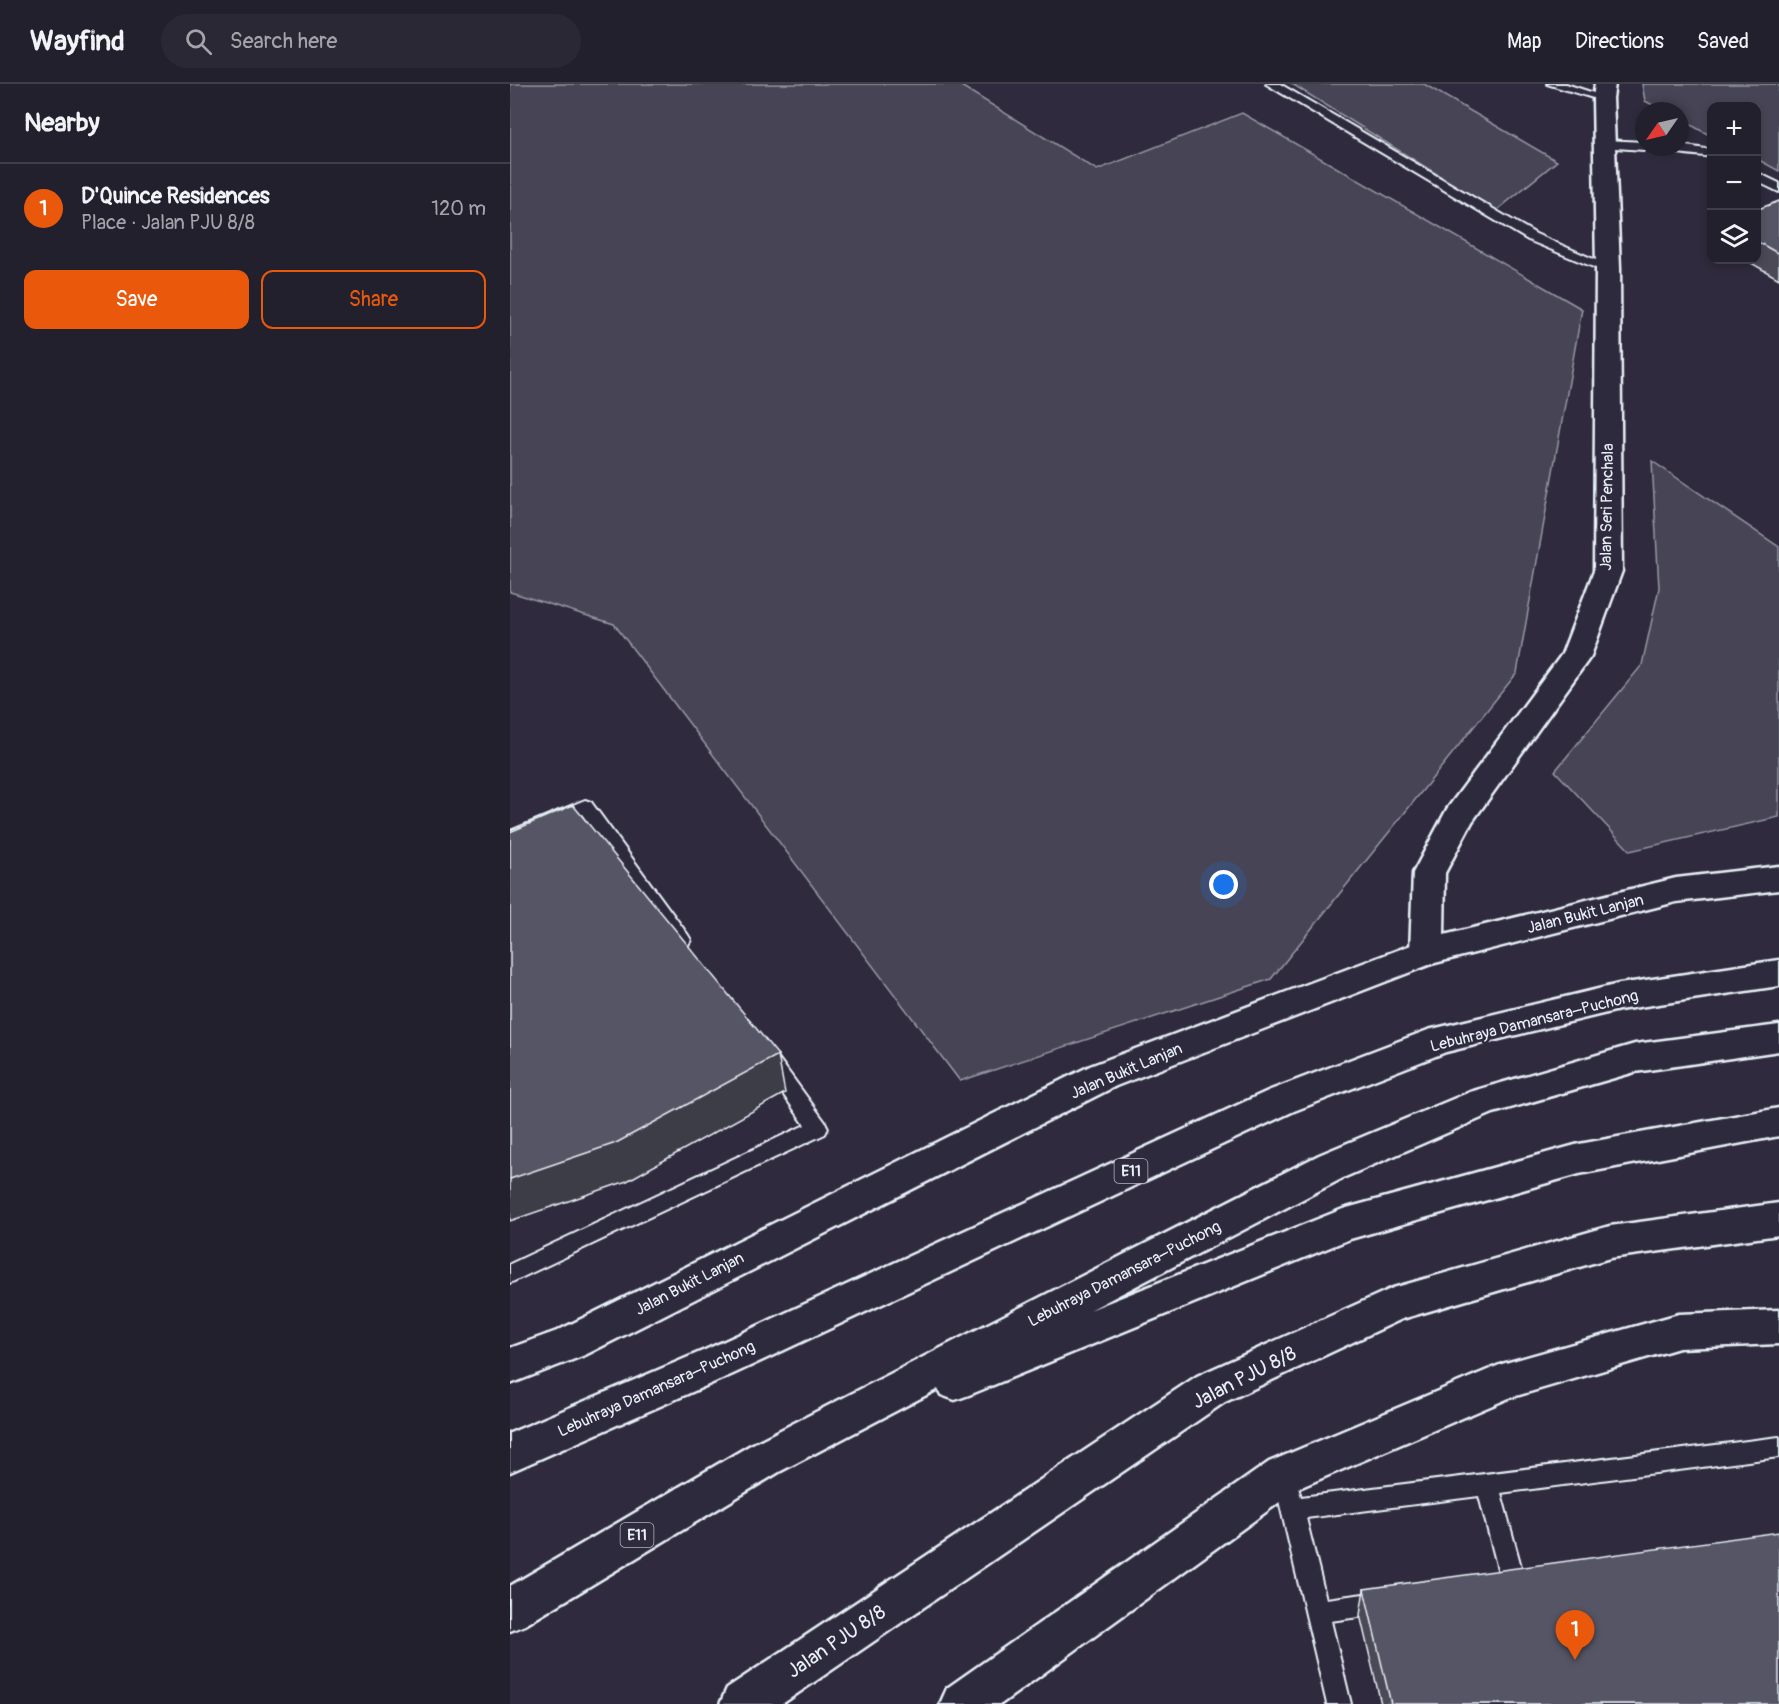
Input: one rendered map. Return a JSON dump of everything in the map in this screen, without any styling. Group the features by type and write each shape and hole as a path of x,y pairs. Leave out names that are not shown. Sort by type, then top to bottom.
{"main road":[{"name":"Jalan Seri Penchala","path":"1427,952 1429,873 1458,817 1576,656 1608,571 1608,268 1604,91"},
{"name":"Jalan Bukit Lanjan","path":"510,1366 571,1343 1103,1076 1427,952 1676,890 1779,878"},
{"name":"Lebuhraya Damansara–Puchong","path":"510,1453 718,1362 1281,1101 1440,1040 1619,997 1779,974"},
{"name":"Lebuhraya Damansara–Puchong","path":"510,1610 764,1459 1332,1166 1483,1102 1635,1058 1779,1038"},
{"path":"764,1459 1343,1225 1579,1159 1779,1122"},
{"name":"Jalan PJU 8/8","path":"743,1704 1211,1389 1393,1305 1610,1242 1779,1219"},
{"path":"963,1704 1289,1492 1502,1382 1679,1331 1779,1327"}],"lane":[{"path":"1272,84 1532,237 1608,268"},
{"path":"1554,84 1604,91"},
{"path":"1605,144 1635,146"},
{"path":"1689,149 1707,153"},
{"path":"1761,179 1779,188"},
{"path":"510,838 585,807 695,958"},
{"path":"510,1274 818,1128 757,1043"},
{"path":"1339,1704 1289,1492 1486,1484 1779,1447"},
{"path":"1479,1590 1514,1585 1486,1484"},
{"path":"1317,1612 1409,1599"}],"shaded area":[{"path":"510,84 958,84 1097,170 1242,113 1582,309 1517,673 1271,979 960,1081 614,624 510,592"},
{"path":"1292,84 1424,84 1557,161 1496,211"},
{"path":"1642,84 1779,84 1779,171 1761,161 1761,102 1707,102 1707,134 1689,124 1689,102 1645,101"},
{"path":"1652,461 1779,547 1779,817 1630,851 1555,771 1642,665 1659,588"}],"building":[{"path":"1779,201 1779,254 1761,244 1761,208"},
{"path":"573,805 778,1055 616,1143 510,1179 510,832"},
{"path":"1779,1532 1779,1704 1391,1704 1364,1589"}],"place":[{"name":"D'Quince Residences","path":"1575,1660"}]}
